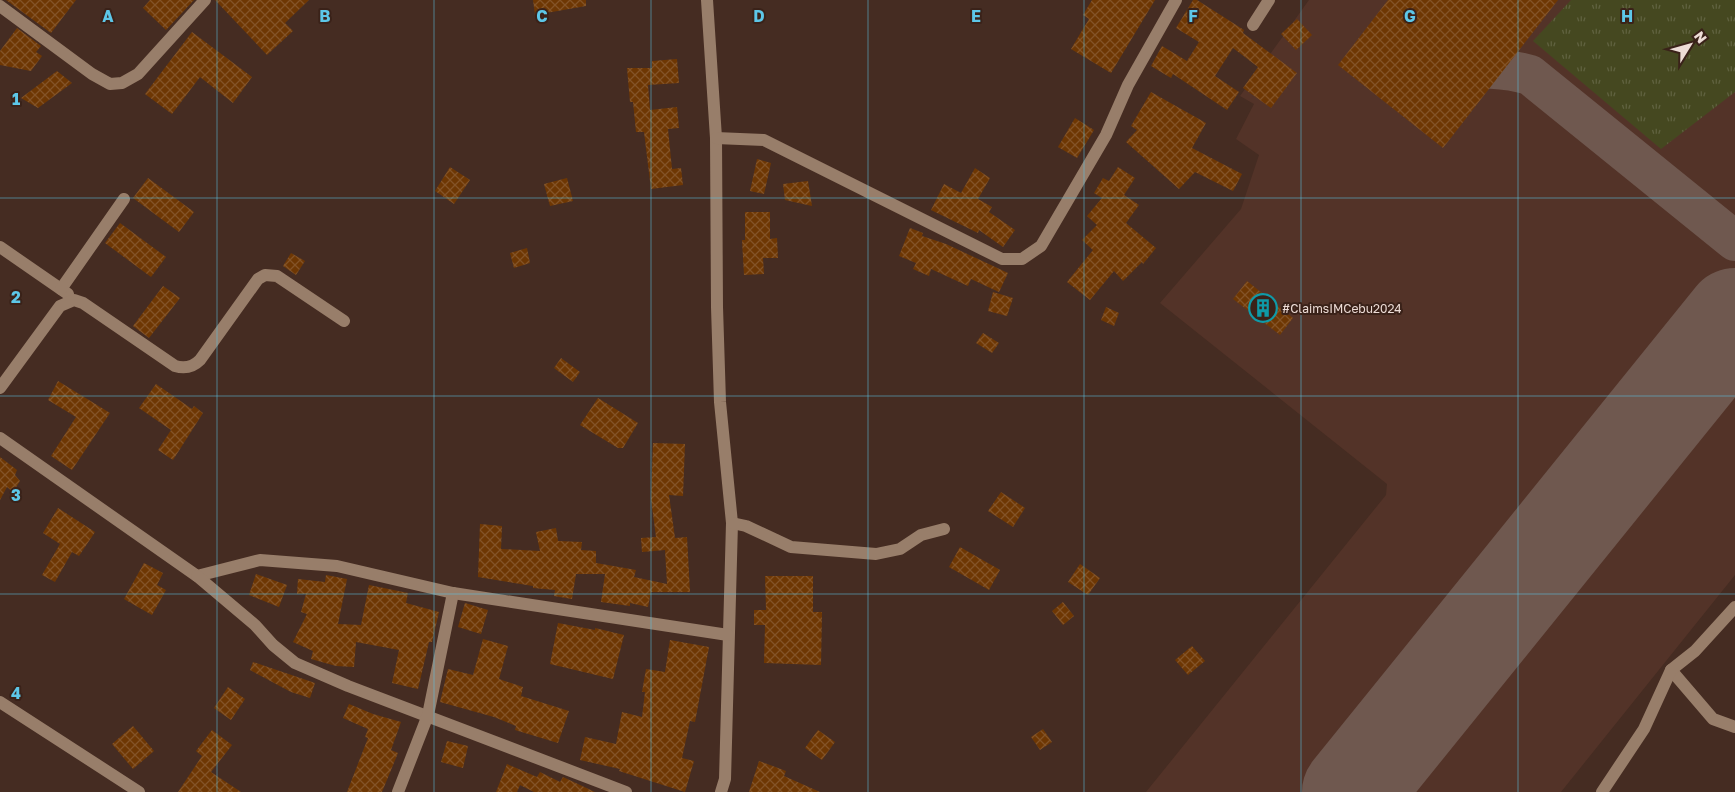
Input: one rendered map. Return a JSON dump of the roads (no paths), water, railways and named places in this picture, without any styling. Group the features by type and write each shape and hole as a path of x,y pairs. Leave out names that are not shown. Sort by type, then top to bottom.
{"street":[{"path":"0,6 92,74 110,84 122,83 138,74 205,0"},
{"path":"708,0 716,138 716,307 720,402 732,523 725,780 721,792"},
{"path":"716,138 764,140 1002,259 1022,259 1041,246 1106,135 1128,85 1176,0"},
{"path":"1253,25 1269,0"},
{"path":"61,289 124,199"},
{"path":"0,247 175,366 184,368 193,366 200,360 258,279 266,275 277,276 344,321"},
{"path":"0,388 60,306 69,301 79,301"},
{"path":"0,438 197,576 255,625 273,645 295,663 348,686 626,792"},
{"path":"732,523 746,526 791,547 876,554 900,549 921,535 944,529"},
{"path":"197,576 260,560 338,566 453,593 728,635"},
{"path":"398,792 428,715 453,593"},
{"path":"1602,792 1644,729 1671,670 1695,651 1735,607"},
{"path":"1671,670 1712,719 1735,727"},
{"path":"0,702 139,792"}],"place":[{"name":"#ClaimsIMCebu2024","path":"1263,308"}]}
